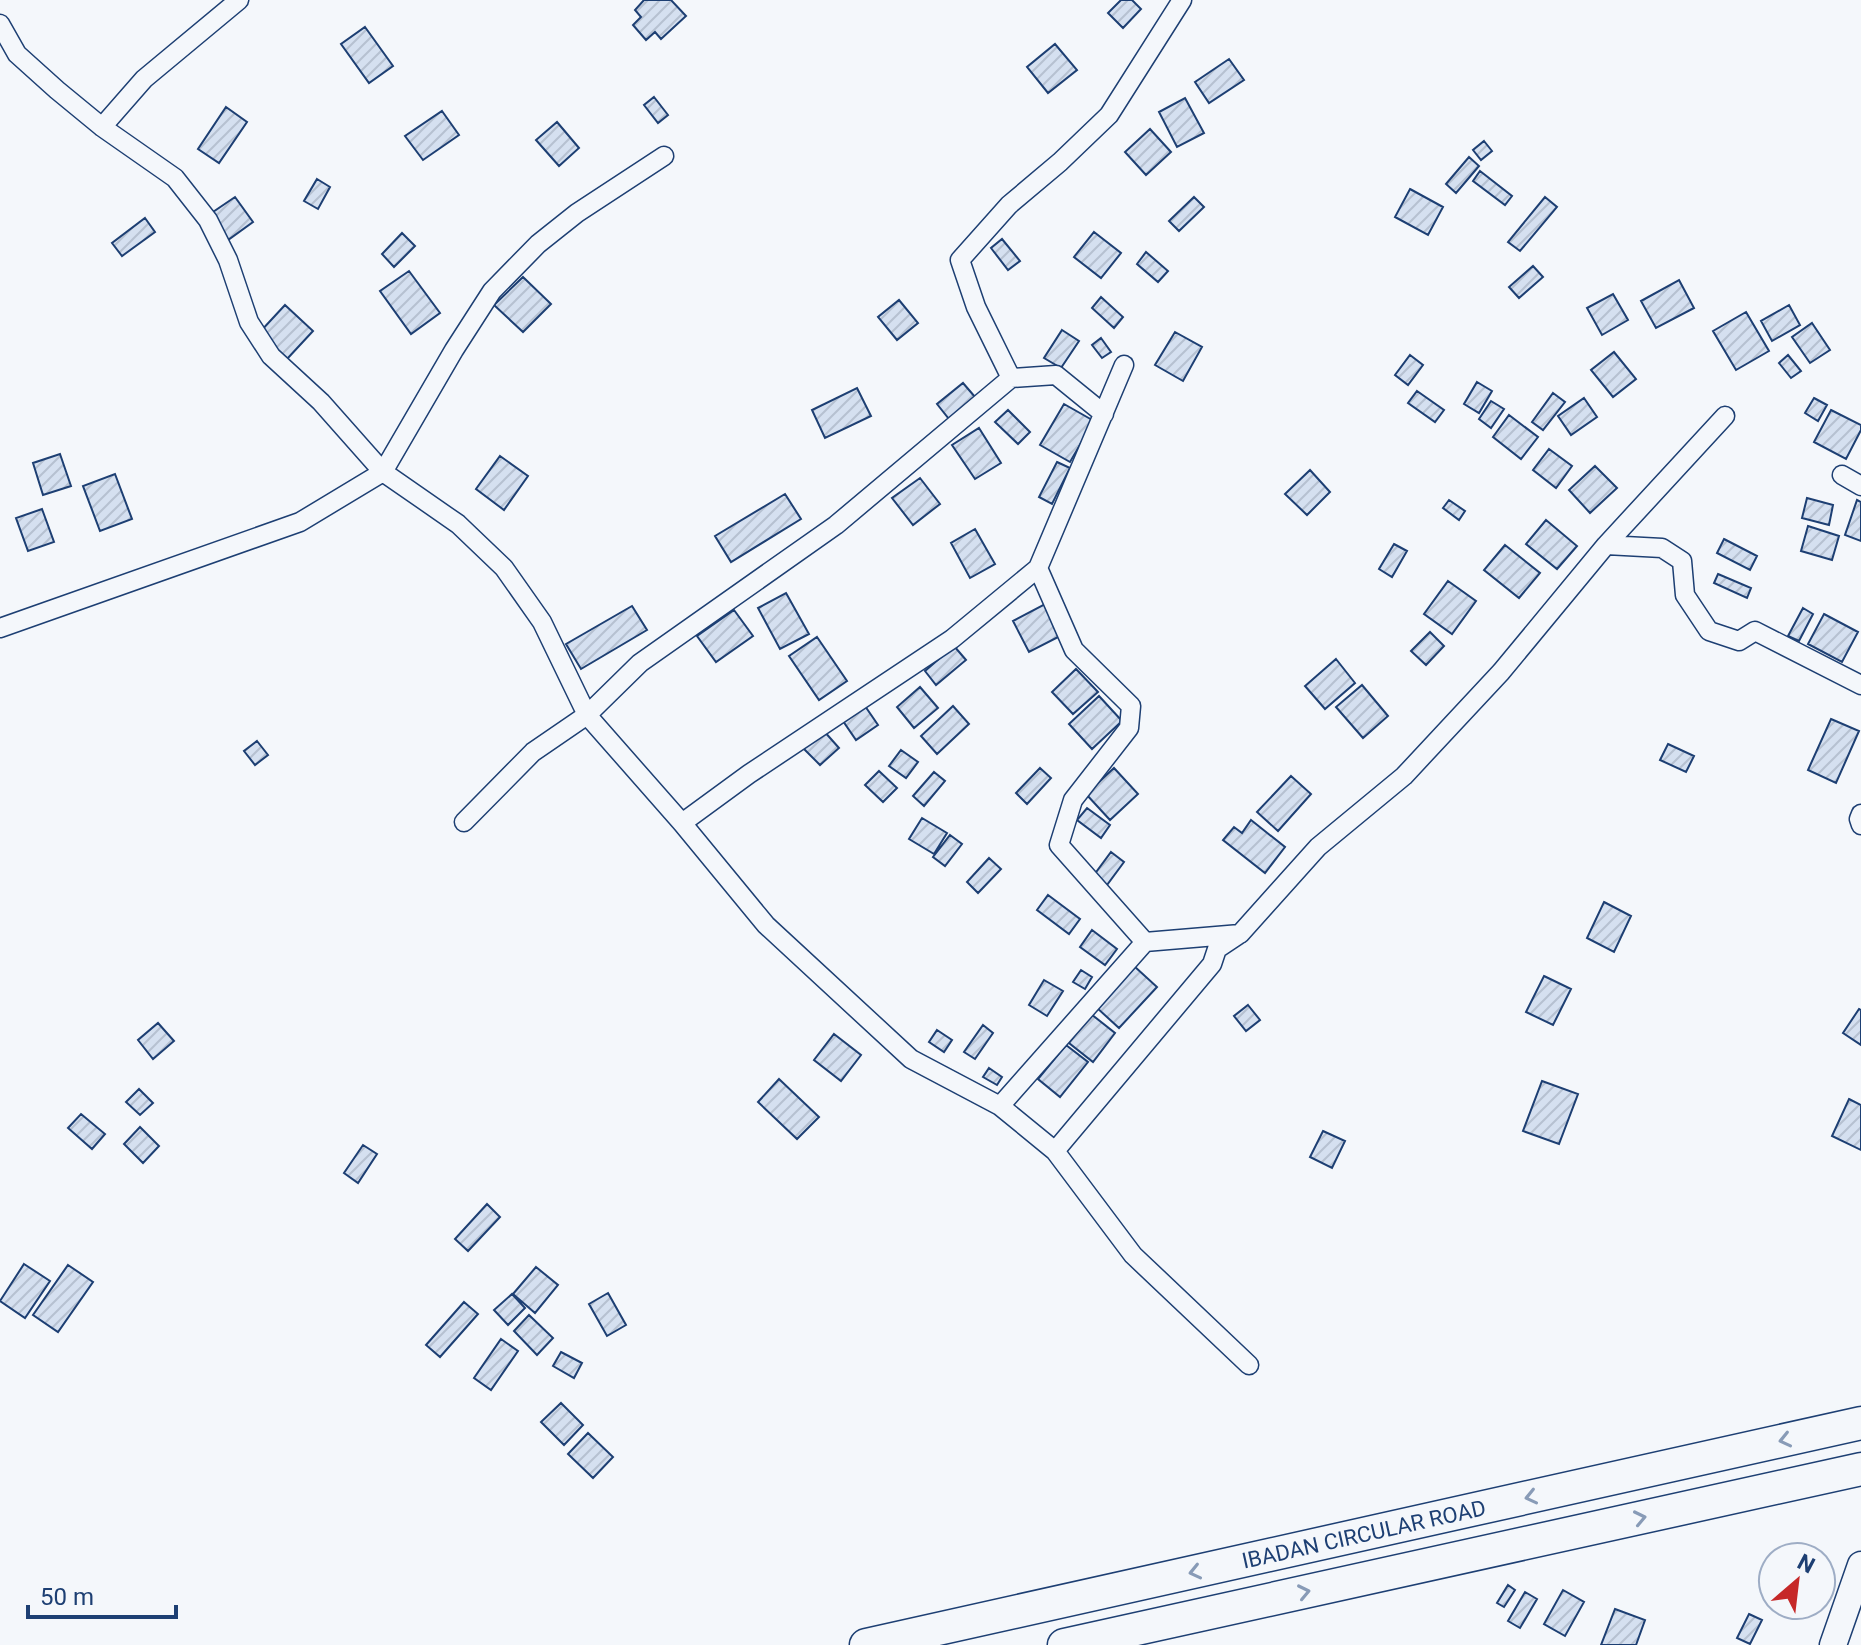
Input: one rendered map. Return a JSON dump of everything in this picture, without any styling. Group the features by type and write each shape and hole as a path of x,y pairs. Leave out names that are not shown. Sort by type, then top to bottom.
{"highway":[{"name":"IBADAN CIRCULAR ROAD","path":"866,1645 1861,1423"},
{"name":"IBADAN CIRCULAR ROAD","path":"1064,1645 1861,1469"}],"main road":[{"path":"1833,1645 1861,1565"}],"street":[{"path":"102,127 144,79 239,0"},
{"path":"1011,378 976,307 960,260 1009,205 1109,115 1182,0"},
{"path":"0,24 17,54 102,127 175,178 208,220 228,260 249,322 271,356 321,402 383,472 458,524 504,568 542,622 587,715 766,925 911,1059 1000,1106 1055,1151 1133,1255 1249,1365"},
{"path":"0,628 300,522 383,472 492,291 538,244 577,213 664,156"},
{"path":"682,823 749,774 952,639 1038,568 1124,365"},
{"path":"464,822 533,752 587,715 640,663 836,525 1011,378 1056,375 1104,414"},
{"path":"1055,1151 1212,964 1217,949 1240,934 1318,847 1404,776 1491,684 1606,545 1725,416"},
{"path":"1842,475 1861,486"},
{"path":"1606,545 1662,548 1682,561 1685,595 1709,631 1739,641 1755,631 1861,685"},
{"path":"1038,568 1074,650 1131,706 1129,728 1073,800 1059,845 1145,942"},
{"path":"1861,814 1861,825"},
{"path":"1000,1106 1145,942 1240,934"}],"building":[{"path":"644,0 671,0 686,16 661,39 655,32 646,40 633,25 641,17 635,10"},
{"path":"1121,0 1132,0 1141,9 1123,28 1108,13"},
{"path":"365,27 393,66 369,83 341,44"},
{"path":"1055,44 1077,70 1048,93 1027,67"},
{"path":"1229,59 1244,80 1209,103 1195,82"},
{"path":"654,97 668,115 658,123 644,105"},
{"path":"1185,98 1204,133 1177,147 1159,112"},
{"path":"226,107 247,122 219,163 198,149"},
{"path":"442,111 459,135 423,160 405,136"},
{"path":"557,122 579,148 559,166 536,140"},
{"path":"1150,129 1171,152 1146,175 1125,152"},
{"path":"1484,141 1492,151 1481,160 1473,150"},
{"path":"1469,157 1479,166 1456,193 1446,184"},
{"path":"1480,171 1512,196 1505,205 1473,181"},
{"path":"317,179 330,187 318,209 304,201"},
{"path":"1410,189 1443,207 1428,235 1395,217"},
{"path":"235,197 253,222 228,240 210,214"},
{"path":"1194,197 1204,207 1179,231 1169,221"},
{"path":"1545,197 1557,207 1520,251 1508,242"},
{"path":"145,218 155,232 122,256 112,243"},
{"path":"1094,232 1121,253 1101,278 1074,257"},
{"path":"402,233 415,246 394,267 382,254"},
{"path":"1002,239 1020,261 1008,270 991,248"},
{"path":"1146,252 1168,271 1158,282 1137,264"},
{"path":"1533,266 1543,277 1519,298 1509,287"},
{"path":"409,271 440,313 411,334 380,291"},
{"path":"523,277 551,304 523,332 494,305"},
{"path":"1679,280 1694,308 1656,328 1641,301"},
{"path":"1613,294 1628,320 1602,335 1587,308"},
{"path":"1101,297 1123,317 1114,328 1092,308"},
{"path":"899,300 918,323 897,340 878,317"},
{"path":"285,305 313,331 287,359 259,333"},
{"path":"1789,305 1800,325 1772,341 1761,321"},
{"path":"1746,312 1769,351 1736,370 1713,331"},
{"path":"1812,323 1830,350 1810,363 1792,337"},
{"path":"1062,330 1079,341 1061,368 1044,358"},
{"path":"1175,332 1202,347 1183,381 1155,365"},
{"path":"1101,338 1111,352 1102,358 1092,345"},
{"path":"1614,352 1636,379 1613,397 1591,370"},
{"path":"1410,355 1423,365 1408,385 1395,375"},
{"path":"1788,355 1801,371 1791,378 1779,363"},
{"path":"1477,382 1492,391 1479,413 1464,404"},
{"path":"963,383 975,397 949,419 937,404"},
{"path":"857,388 871,416 825,438 812,410"},
{"path":"1417,391 1444,410 1435,422 1408,403"},
{"path":"1553,393 1565,402 1543,430 1532,422"},
{"path":"1584,398 1597,417 1571,435 1558,416"},
{"path":"1814,398 1827,405 1818,421 1805,413"},
{"path":"1491,401 1504,409 1491,428 1479,419"},
{"path":"1064,404 1094,421 1070,462 1040,445"},
{"path":"1008,410 1030,432 1018,444 995,422"},
{"path":"1831,410 1861,425 1846,459 1814,442"},
{"path":"1509,415 1538,437 1521,459 1493,437"},
{"path":"979,428 1001,463 975,479 952,445"},
{"path":"1549,449 1572,466 1556,488 1533,470"},
{"path":"60,454 71,486 43,495 33,463"},
{"path":"500,456 528,476 504,510 476,489"},
{"path":"1057,462 1070,468 1052,504 1039,497"},
{"path":"1595,466 1617,488 1590,513 1569,490"},
{"path":"1310,470 1330,492 1307,515 1285,494"},
{"path":"115,474 132,519 100,531 83,486"},
{"path":"920,478 940,504 913,525 892,498"},
{"path":"785,494 801,519 731,562 715,536"},
{"path":"1807,498 1833,505 1829,525 1802,518"},
{"path":"1449,500 1465,511 1459,520 1443,508"},
{"path":"1857,500 1861,502 1861,541 1845,535"},
{"path":"42,509 54,542 28,551 16,518"},
{"path":"1546,520 1577,546 1557,569 1526,544"},
{"path":"1808,526 1839,536 1832,560 1801,551"},
{"path":"975,529 995,564 970,578 951,543"},
{"path":"1724,539 1757,556 1750,570 1717,553"},
{"path":"1394,544 1407,551 1392,577 1379,569"},
{"path":"1505,545 1540,573 1519,598 1484,570"},
{"path":"1718,574 1751,588 1747,598 1714,583"},
{"path":"1448,581 1476,601 1452,634 1424,614"},
{"path":"786,593 809,634 780,649 758,608"},
{"path":"1047,603 1064,634 1029,652 1013,621"},
{"path":"632,606 647,630 581,669 566,644"},
{"path":"1803,608 1813,614 1799,641 1788,636"},
{"path":"734,610 753,636 716,662 697,636"},
{"path":"1824,614 1858,632 1842,662 1808,644"},
{"path":"1430,632 1444,646 1426,665 1411,651"},
{"path":"817,637 847,681 819,700 789,656"},
{"path":"954,646 966,660 936,685 925,671"},
{"path":"1336,659 1355,683 1325,709 1305,686"},
{"path":"1076,669 1098,692 1073,714 1052,692"},
{"path":"1362,685 1388,716 1363,738 1336,707"},
{"path":"920,687 938,708 914,728 897,707"},
{"path":"1099,696 1122,721 1092,749 1069,724"},
{"path":"865,706 878,725 856,740 843,721"},
{"path":"953,706 969,724 937,754 921,736"},
{"path":"1831,719 1859,731 1836,783 1808,770"},
{"path":"823,730 839,748 820,765 803,748"},
{"path":"257,741 268,755 255,765 244,751"},
{"path":"1668,744 1694,756 1686,772 1660,760"},
{"path":"901,750 918,762 906,778 889,766"},
{"path":"1040,768 1051,778 1027,804 1016,793"},
{"path":"1114,768 1138,794 1110,820 1086,794"},
{"path":"879,771 897,788 883,802 865,785"},
{"path":"934,772 945,781 924,806 913,796"},
{"path":"1291,776 1311,794 1278,831 1257,812"},
{"path":"1087,808 1110,825 1101,838 1077,820"},
{"path":"922,818 947,833 934,854 909,839"},
{"path":"1251,820 1285,847 1265,873 1223,840 1234,827 1242,833"},
{"path":"950,835 962,844 945,866 933,857"},
{"path":"1111,852 1124,862 1104,889 1091,879"},
{"path":"989,858 1001,869 978,893 967,882"},
{"path":"1048,895 1080,919 1069,934 1037,910"},
{"path":"1604,902 1631,916 1614,952 1587,938"},
{"path":"1092,930 1117,949 1105,965 1080,947"},
{"path":"1134,966 1157,987 1119,1028 1096,1007"},
{"path":"1081,970 1092,977 1085,989 1073,982"},
{"path":"1544,976 1571,989 1553,1025 1526,1012"},
{"path":"1044,980 1063,991 1047,1016 1029,1005"},
{"path":"1248,1005 1260,1020 1246,1031 1234,1016"},
{"path":"1861,1010 1861,1045 1843,1033"},
{"path":"1091,1014 1115,1033 1093,1062 1069,1043"},
{"path":"158,1023 174,1041 153,1059 138,1040"},
{"path":"983,1025 993,1033 975,1059 964,1052"},
{"path":"937,1030 952,1040 944,1052 929,1042"},
{"path":"834,1034 861,1055 841,1081 814,1060"},
{"path":"1066,1045 1088,1062 1060,1097 1038,1079"},
{"path":"989,1068 1002,1077 997,1085 983,1077"},
{"path":"779,1079 819,1117 797,1139 758,1102"},
{"path":"1542,1081 1578,1094 1559,1144 1523,1131"},
{"path":"139,1089 153,1103 140,1115 126,1102"},
{"path":"1849,1099 1861,1105 1861,1150 1832,1136"},
{"path":"81,1114 105,1134 92,1149 68,1128"},
{"path":"140,1127 159,1146 143,1163 124,1144"},
{"path":"1323,1131 1345,1141 1332,1168 1310,1157"},
{"path":"363,1145 377,1154 358,1183 344,1173"},
{"path":"487,1204 500,1217 468,1251 455,1239"},
{"path":"24,1264 50,1281 25,1318 0,1301"},
{"path":"68,1265 93,1282 58,1332 33,1315"},
{"path":"536,1267 558,1285 535,1313 513,1294"},
{"path":"608,1293 626,1325 607,1336 589,1304"},
{"path":"512,1294 525,1308 508,1325 494,1310"},
{"path":"464,1302 478,1314 440,1357 426,1345"},
{"path":"529,1315 553,1338 537,1355 514,1331"},
{"path":"501,1339 518,1351 491,1390 474,1378"},
{"path":"561,1352 582,1363 574,1378 553,1366"},
{"path":"561,1403 583,1425 564,1445 541,1422"},
{"path":"588,1433 613,1457 593,1478 568,1454"},
{"path":"1508,1585 1515,1590 1504,1607 1497,1603"},
{"path":"1563,1590 1584,1602 1565,1636 1544,1624"},
{"path":"1525,1592 1537,1599 1520,1628 1508,1621"},
{"path":"1615,1609 1645,1620 1636,1645 1601,1645"},
{"path":"1749,1614 1762,1621 1750,1644 1737,1638"}]}
